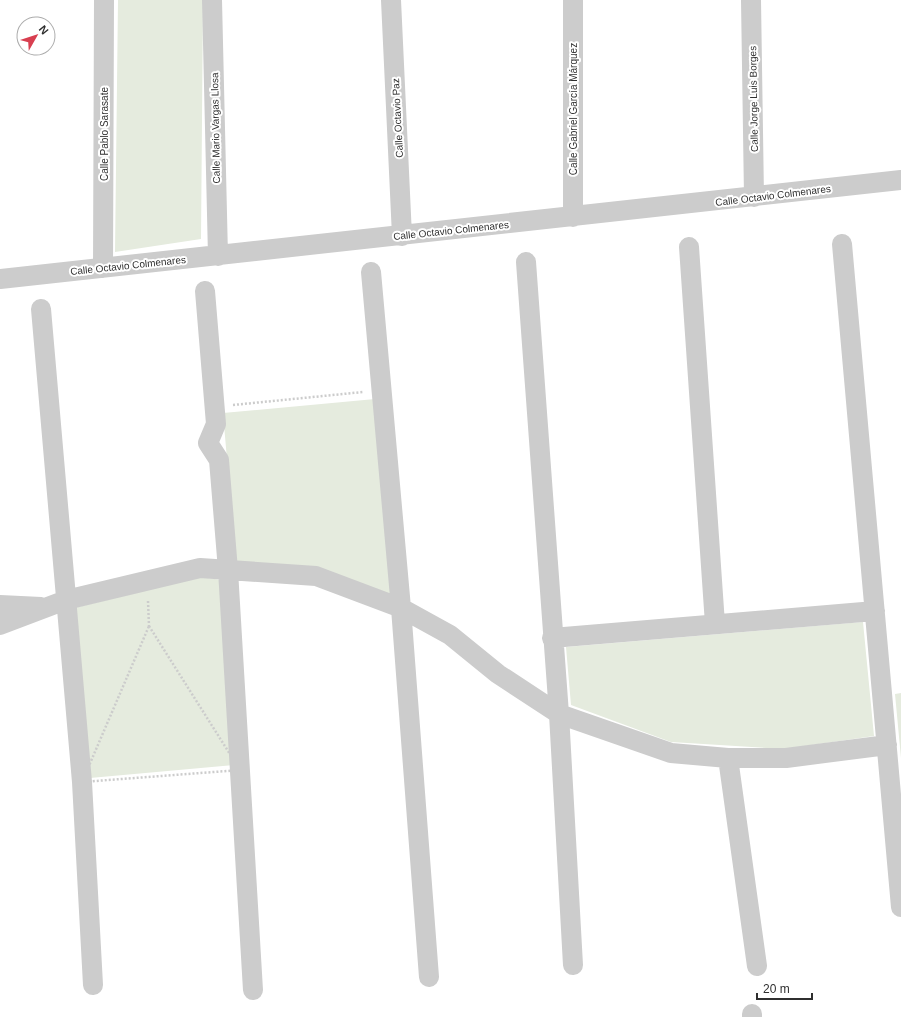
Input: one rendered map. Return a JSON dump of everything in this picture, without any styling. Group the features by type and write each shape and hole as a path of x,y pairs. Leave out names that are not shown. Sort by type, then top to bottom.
{"street":[{"name":"Calle Pablo Sarasate","path":"103,268 104,0"},
{"name":"Calle Mario Vargas Llosa","path":"212,0 218,256"},
{"name":"Calle Octavio Paz","path":"391,0 402,236"},
{"name":"Calle Gabriel García Márquez","path":"573,0 573,217"},
{"name":"Calle Jorge Luis Borges","path":"751,0 754,197"},
{"name":"Calle Octavio Colmenares","path":"0,279 901,180"},
{"path":"842,244 901,907"},
{"path":"689,247 715,624"},
{"path":"526,262 552,638 559,714 573,965"},
{"path":"370,272 401,608 429,978"},
{"path":"205,291 216,424 208,444 219,460 228,570 253,990"},
{"path":"41,309 82,782 93,985"},
{"path":"0,625 43,607 66,600 200,568 316,576 401,608 450,635 498,674 559,714 671,753 728,758 786,758 886,746"},
{"path":"0,605 43,607"},
{"path":"552,638 875,611"},
{"path":"728,758 756,966"}],"path":[{"path":"215,407 381,390"},
{"path":"147,580 149,626 82,782 240,770 149,626"}],"shaded area":[{"path":"118,0 203,0 201,239 115,252"},
{"path":"375,399 393,599 236,564 223,413"},
{"path":"200,577 222,580 234,765 90,778 74,608"},
{"path":"863,622 874,736 784,749 671,742 571,705 566,647"},
{"path":"901,693 901,758 895,694"}]}
